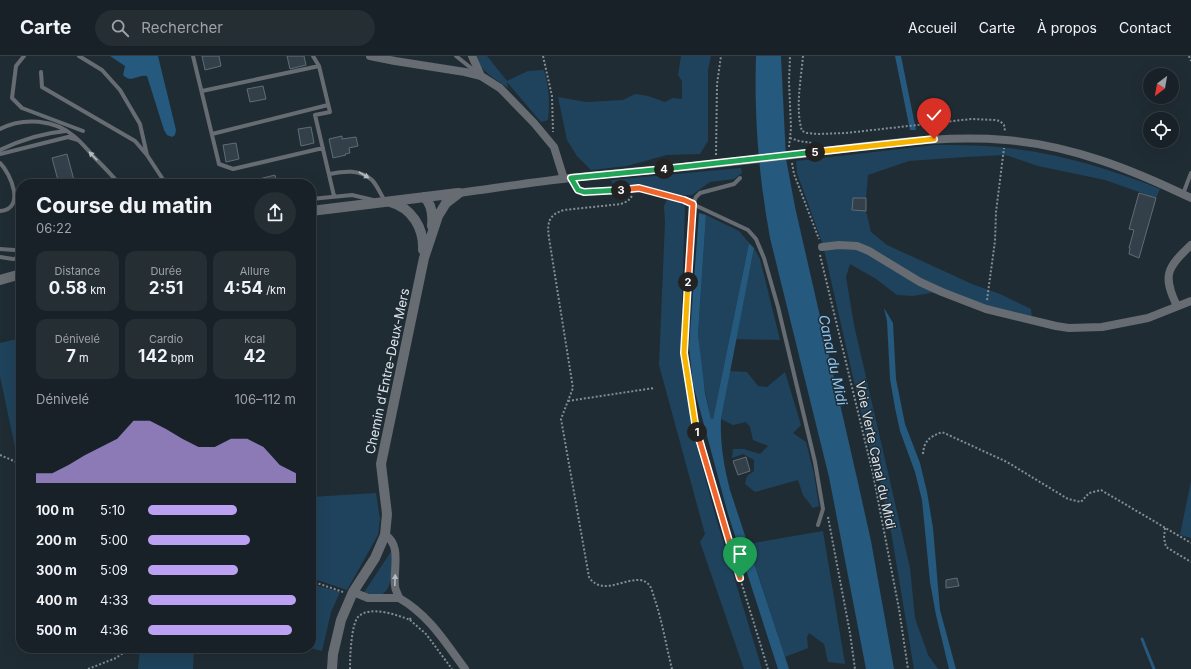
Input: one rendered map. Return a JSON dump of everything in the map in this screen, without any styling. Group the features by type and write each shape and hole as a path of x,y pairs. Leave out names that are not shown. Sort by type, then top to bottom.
{"street":[{"path":"370,56 481,76 500,88 534,123 554,147 567,178"},
{"path":"472,56 481,76"},
{"path":"316,210 567,178 716,164 934,139 971,138 1007,140 1054,148 1100,160 1142,175 1187,196"},
{"name":"Chemin d'Entre-Deux-Mers","path":"332,669 333,654 341,620 352,593 375,558 385,535 387,514 381,464 424,258 438,216 446,203 459,192"},
{"name":"Chemin d'Entre-Deux-Mers","path":"424,258 424,241 415,212 415,207 422,197 430,205 433,218 431,234"},
{"name":"Chemin d'Entre-Deux-Mers","path":"388,202 399,204 408,212 418,225"},
{"path":"1176,306 1169,288 1167,277 1171,267 1191,245"},
{"path":"822,246 857,246 869,250 920,282 942,292 986,309 1069,328 1102,327 1148,318 1191,301"},
{"path":"0,280 16,275"},
{"path":"385,535 390,538 395,546 395,588 399,598"},
{"path":"352,593 368,598 399,598 414,607 430,622 465,669"}],"lane":[{"path":"24,56 16,66 12,98 22,108 83,131"},
{"path":"79,56 102,70 120,90 140,124 147,155"},
{"path":"193,56 219,164 233,170 323,148"},
{"path":"314,56 319,66 330,112 315,115 334,196"},
{"path":"456,56 481,76"},
{"path":"202,91 319,66"},
{"path":"41,72 42,87 135,141 147,155 163,179"},
{"path":"212,134 328,105"},
{"path":"0,129 8,125 22,122 46,122 57,126 74,136 115,179"},
{"path":"0,150 21,140 66,131"},
{"path":"0,154 68,137 78,140"},
{"path":"0,163 12,184 15,196 13,204 5,210 0,211"},
{"path":"330,174 341,172 358,172 372,180 388,202"},
{"path":"1187,196 1191,173"},
{"path":"567,178 578,190 584,192 639,188 684,200 748,230 756,239 764,258 778,307 818,475 823,509 818,525"},
{"path":"693,204 696,197 700,193 729,186 734,184 740,178"},
{"path":"316,198 352,195 388,202"},
{"path":"0,248 16,250"},
{"path":"0,257 16,259"}],"path":[{"path":"543,56 552,96 554,147"},
{"path":"716,164 717,84 721,56"},
{"path":"790,56 789,82 791,128 789,146 792,155 794,174 822,246"},
{"path":"803,56 800,123 802,131 807,133 846,133 971,119 1000,121 1004,124 1005,134"},
{"path":"1189,56 1191,61"},
{"path":"986,309 995,241 996,212 1004,145"},
{"path":"633,189 632,196 628,201 621,204 564,210 556,212 548,222 549,238 573,388 561,419 589,577 592,582 606,586 620,584 630,580 641,580 650,586 657,604 672,669"},
{"path":"693,204 684,353 695,423 712,487 768,669"},
{"name":"Voie Verte Canal du Midi","path":"822,246 820,256 873,474 899,609 908,669"},
{"path":"568,401 654,388"},
{"path":"923,454 923,446 931,437 942,432 1007,462 1068,499 1081,502 1089,493 1101,490 1191,543"},
{"path":"0,455 16,462"},
{"path":"828,516 855,669"},
{"path":"1165,528 1164,538 1166,547 1191,562"},
{"path":"316,582 352,593"},
{"path":"410,620 414,607"},
{"path":"350,669 354,626 357,618 364,612 396,614 410,620 426,634 452,669"},
{"path":"88,669 116,658 123,653"}],"shaded area":[{"path":"110,56 158,56 176,130 175,135 172,137 167,135 164,130 147,76 140,76 132,79 126,78 123,75 125,66"},
{"path":"476,56 487,56 507,81 528,71 544,70 549,95 548,120 541,122 507,82 508,88 484,70"},
{"path":"681,56 711,56 708,70 708,141 700,154 667,155 627,166 591,170 577,156 567,140 558,97 586,102 623,100 635,94 648,96 665,102 673,98 682,99 682,81 678,75"},
{"path":"756,56 781,56 786,159 795,207 871,541 894,669 866,669 829,477 770,238 758,147"},
{"path":"895,56 901,56 916,130 910,130"},
{"path":"935,145 999,147 1047,154 1085,163 1160,189 1156,198 1105,180 1038,166 1006,155 909,161 868,175 866,198 853,198 852,210 866,211 871,232 887,245 1031,309 1032,318 986,307 942,291 913,296 897,295 876,279 850,264 846,277 854,325 910,568 915,618 928,655 938,669 914,669 892,537 880,482 867,439 823,245 797,173 796,161"},
{"path":"741,168 742,173 734,179 710,182 692,195 680,195 642,186 614,186 611,180"},
{"path":"674,199 685,206 681,329 685,386 698,451 716,518 762,669 744,669 700,542 705,534 659,365 665,222 664,206 667,200"},
{"path":"699,213 706,215 698,334 705,393 711,419 713,419 749,243 754,248 721,419 722,446 724,464 730,490 789,669 778,669 728,514 693,384 689,347"},
{"path":"706,215 739,231 749,243 713,419 711,419 702,376 698,334"},
{"path":"754,248 760,259 780,340 736,339"},
{"path":"884,308 893,323 896,379 905,424 920,463 927,492 933,528 940,610 956,669 949,669 936,615 930,582 922,500 915,472 900,431 890,379 887,321"},
{"path":"16,339 16,452 0,376 0,343"},
{"path":"730,371 747,372 758,386 767,387 785,372 801,425 793,433 806,442 814,474 819,506 813,508 803,495 798,480 755,492 745,484 747,476 754,471 754,460 743,454 732,458 733,449 744,449 760,454 768,446 753,440 750,427 746,422 733,425 721,419"},
{"path":"1191,481 1191,538 1180,535"},
{"path":"376,493 380,519 378,535 347,590 316,580 316,497"},
{"path":"823,531 845,664 828,662 824,644 809,633 807,637 808,648 785,657 748,544"},
{"path":"392,550 391,578 386,591 381,595 375,596 363,594"},
{"path":"316,585 340,592 331,612 322,651 316,650"},
{"path":"140,653 194,653 193,669 138,669"}],"building":[{"path":"202,56 219,56 221,66 205,70"},
{"path":"287,56 304,56 306,65 290,69"},
{"path":"263,86 266,99 250,102 247,89"},
{"path":"311,127 314,143 301,146 298,129"},
{"path":"342,136 342,139 356,137 358,146 349,148 350,153 345,154 346,155 333,158 329,139"},
{"path":"236,143 239,159 226,162 223,145"},
{"path":"67,154 74,179 58,179 52,158"},
{"path":"275,175 276,179 259,179"},
{"path":"1139,193 1156,198 1139,258 1129,254 1129,248 1134,230 1129,229"},
{"path":"853,198 866,198 866,211 852,210"},
{"path":"746,457 750,471 738,475 733,461"},
{"path":"957,578 959,586 946,588 946,580"}],"waterway":[{"path":"1142,639 1154,669"}],"route":[{"path":"740,578 712,487 695,423 684,353 693,204 684,200 639,188 584,192 578,190 571,178 716,164 934,139"}],"water label":[{"name":"Canal du Midi","path":"833,360"}]}
